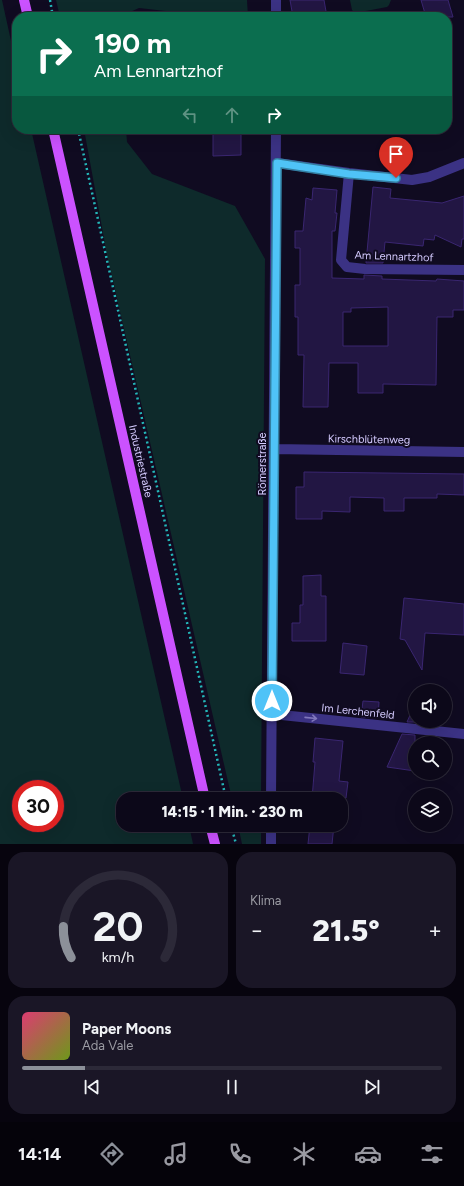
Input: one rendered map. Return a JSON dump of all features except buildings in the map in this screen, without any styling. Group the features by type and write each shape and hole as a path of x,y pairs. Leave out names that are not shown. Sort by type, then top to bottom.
{"main road":[{"path":"24,0 27,12"},
{"name":"Industriestraße","path":"55,134 203,792"},
{"path":"212,832 215,844"}],"street":[{"path":"276,0 276,12"},
{"name":"Römerstraße","path":"271,792 276,134"},
{"path":"277,163 349,174 412,180 428,178 464,163"},
{"name":"Am Lennartzhof","path":"349,174 341,260 347,267 365,269 464,270"},
{"name":"Kirschblütenweg","path":"274,449 464,452"},
{"name":"Im Lerchenfeld","path":"272,714 464,734"},
{"path":"271,832 271,844"}],"path":[{"path":"50,0 52,12"},
{"path":"79,134 224,792"},
{"path":"233,832 236,844"}],"green space":[{"path":"0,0 2,0 12,45 12,134 32,134 181,792 116,792 116,832 190,832 193,844 0,844"},
{"path":"56,0 247,0 248,12 174,12 139,8 130,12 59,12"},
{"path":"350,0 391,0 387,7 360,12 354,12 352,10"},
{"path":"85,134 126,134 127,142 152,174 235,206 265,259 261,792 230,792 107,255"},
{"path":"239,832 261,832 261,844 242,844"}],"route":[{"path":"272,701 277,163 349,174 396,178"}]}
